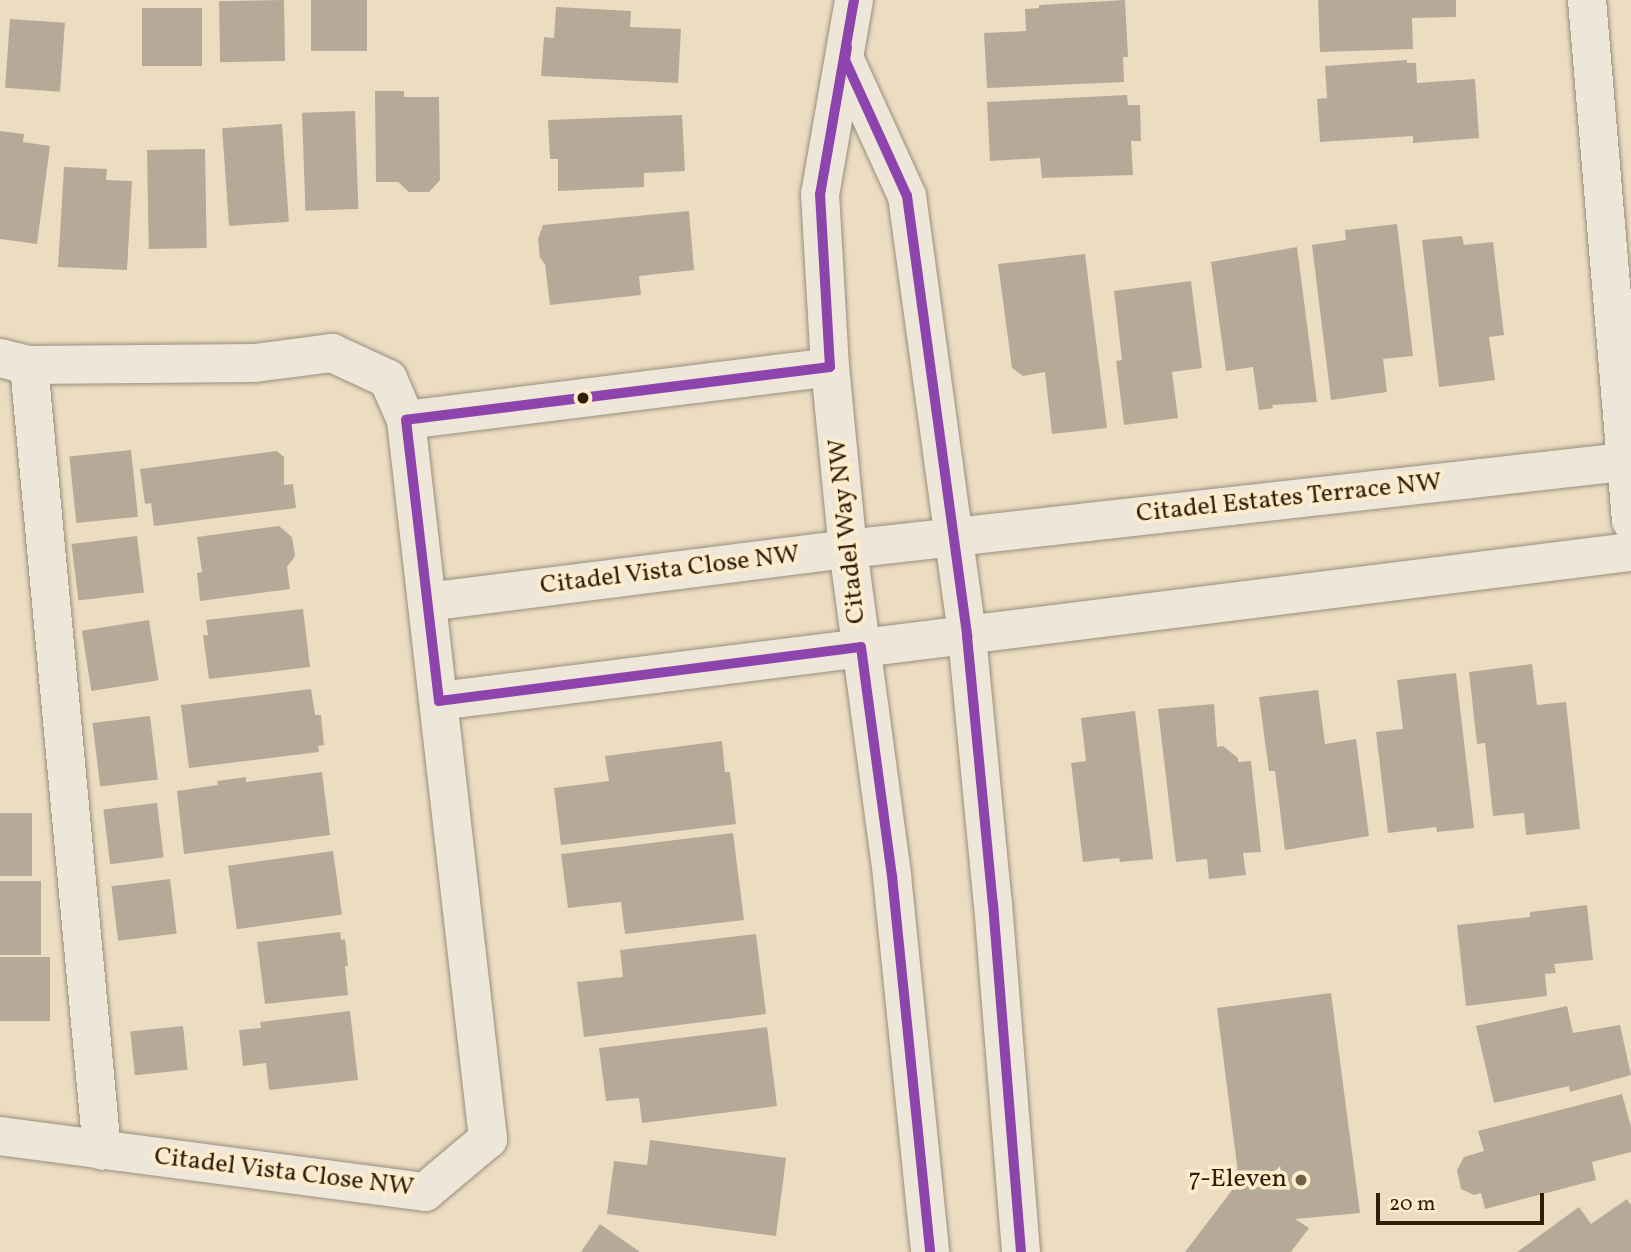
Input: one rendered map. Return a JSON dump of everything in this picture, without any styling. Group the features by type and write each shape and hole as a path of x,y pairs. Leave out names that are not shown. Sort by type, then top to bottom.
{"street":[{"name":"Citadel Way NW","path":"854,0 820,194 830,367 860,648 892,876 930,1252"},
{"path":"1587,0 1631,521"},
{"path":"845,60 906,196 967,636 993,904 1021,1252"},
{"name":"Citadel Vista Close NW","path":"0,1136 425,1192 488,1139 406,419 388,379 332,353 255,363 14,362"},
{"path":"14,362 102,1151"},
{"path":"406,419 830,367"},
{"name":"Citadel Estates Terrace NW","path":"954,537 1624,462"},
{"name":"Citadel Vista Close NW","path":"428,601 954,537"},
{"path":"439,701 1631,552"}],"building":[{"path":"284,0 285,61 220,62 219,1"},
{"path":"311,0 367,0 367,51 311,51"},
{"path":"1125,0 1128,57 1123,57 1124,82 987,88 984,33 1026,31 1025,9 1039,8 1039,5"},
{"path":"1318,0 1456,0 1456,17 1412,18 1413,49 1320,52"},
{"path":"556,7 631,11 630,27 681,29 678,83 541,76 544,37 554,38"},
{"path":"142,8 202,8 202,66 142,66"},
{"path":"10,19 65,23 60,92 5,88"},
{"path":"1407,60 1407,63 1416,63 1417,83 1475,79 1479,138 1413,143 1413,136 1320,142 1317,99 1327,98 1325,66"},
{"path":"375,91 404,91 404,97 439,97 440,180 429,192 409,192 398,182 376,182"},
{"path":"1127,95 1128,105 1140,105 1141,141 1131,141 1133,175 1042,178 1040,158 990,161 987,102"},
{"path":"355,111 358,209 305,211 302,113"},
{"path":"682,115 685,171 644,173 644,187 558,191 558,159 550,159 548,120"},
{"path":"282,124 289,222 229,226 222,128"},
{"path":"0,131 24,134 23,142 50,146 37,244 0,239"},
{"path":"205,149 207,248 149,249 147,150"},
{"path":"64,167 107,169 106,180 132,181 127,270 58,267"},
{"path":"689,211 694,270 639,276 641,295 550,305 545,264 540,258 538,239 543,225"},
{"path":"1397,224 1413,356 1383,359 1387,392 1331,400 1312,245 1346,240 1345,230"},
{"path":"1462,236 1464,245 1493,242 1504,335 1489,337 1495,380 1439,387 1422,240"},
{"path":"1297,247 1317,402 1272,405 1273,408 1259,410 1253,367 1226,371 1211,262"},
{"path":"1085,254 1107,428 1052,434 1045,372 1023,376 1012,368 998,264"},
{"path":"1191,281 1202,368 1172,372 1178,418 1124,425 1116,361 1122,360 1114,291"},
{"path":"131,450 138,517 76,523 69,456"},
{"path":"277,451 284,457 284,485 293,484 296,508 154,526 151,503 145,504 140,469"},
{"path":"279,526 292,537 295,556 287,567 290,589 200,601 197,573 202,572 197,537"},
{"path":"137,536 144,593 78,601 71,544"},
{"path":"303,609 310,667 209,679 203,635 208,635 206,620"},
{"path":"149,620 159,680 91,691 82,631"},
{"path":"1532,664 1537,705 1566,702 1580,829 1526,835 1524,813 1493,816 1485,743 1477,744 1469,672"},
{"path":"1456,673 1474,828 1437,832 1436,827 1388,833 1376,732 1403,729 1397,680"},
{"path":"311,689 315,715 321,715 324,745 318,746 319,752 189,768 181,705"},
{"path":"1318,690 1325,744 1356,739 1369,836 1285,850 1275,771 1269,771 1259,697"},
{"path":"1214,704 1217,747 1223,746 1238,758 1238,762 1251,761 1261,852 1243,853 1246,875 1209,879 1207,859 1176,862 1158,709"},
{"path":"1135,711 1153,859 1120,862 1119,858 1083,862 1071,763 1086,761 1081,718"},
{"path":"150,716 158,780 100,787 92,723"},
{"path":"722,741 725,772 730,772 736,824 561,845 554,788 609,781 605,756"},
{"path":"322,772 330,835 184,854 177,791 218,785 217,781 246,777 246,782"},
{"path":"157,803 164,858 110,864 103,810"},
{"path":"0,813 32,813 32,876 0,876"},
{"path":"733,833 744,920 625,934 621,902 568,908 561,854"},
{"path":"333,851 342,914 237,929 228,866"},
{"path":"170,879 177,934 118,941 111,886"},
{"path":"0,881 41,881 41,955 0,955"},
{"path":"1587,905 1593,960 1554,964 1556,973 1545,974 1547,996 1466,1006 1457,925 1530,917 1530,912"},
{"path":"340,932 341,940 345,939 348,995 265,1004 257,942"},
{"path":"756,934 766,1014 584,1037 577,982 623,977 620,950"},
{"path":"0,957 50,957 50,1021 0,1021"},
{"path":"1331,993 1360,1213 1295,1219 1309,1228 1291,1252 1185,1252 1239,1181 1217,1008"},
{"path":"1567,1006 1573,1033 1620,1025 1631,1075 1570,1092 1569,1086 1494,1103 1476,1026"},
{"path":"350,1011 358,1080 269,1090 266,1063 243,1066 239,1030 261,1028 260,1022"},
{"path":"183,1026 188,1070 135,1075 130,1032"},
{"path":"767,1027 777,1106 642,1123 639,1098 606,1101 599,1048"},
{"path":"1622,1094 1631,1127 1631,1152 1592,1162 1596,1180 1485,1209 1481,1193 1474,1195 1461,1189 1457,1170 1464,1157 1484,1151 1478,1131"},
{"path":"650,1140 786,1158 776,1236 607,1214 614,1161 647,1165"},
{"path":"1627,1199 1631,1205 1631,1252 1517,1252 1579,1207 1591,1224"},
{"path":"600,1224 640,1252 581,1252"}],"transit line":[{"path":"854,0 820,194 830,367 406,420 439,701 861,647 892,876 930,1252"},
{"path":"847,47 845,60 907,196 967,636 993,904 1021,1252"}],"place":[{"name":"7-Eleven","path":"1301,1180"}]}
